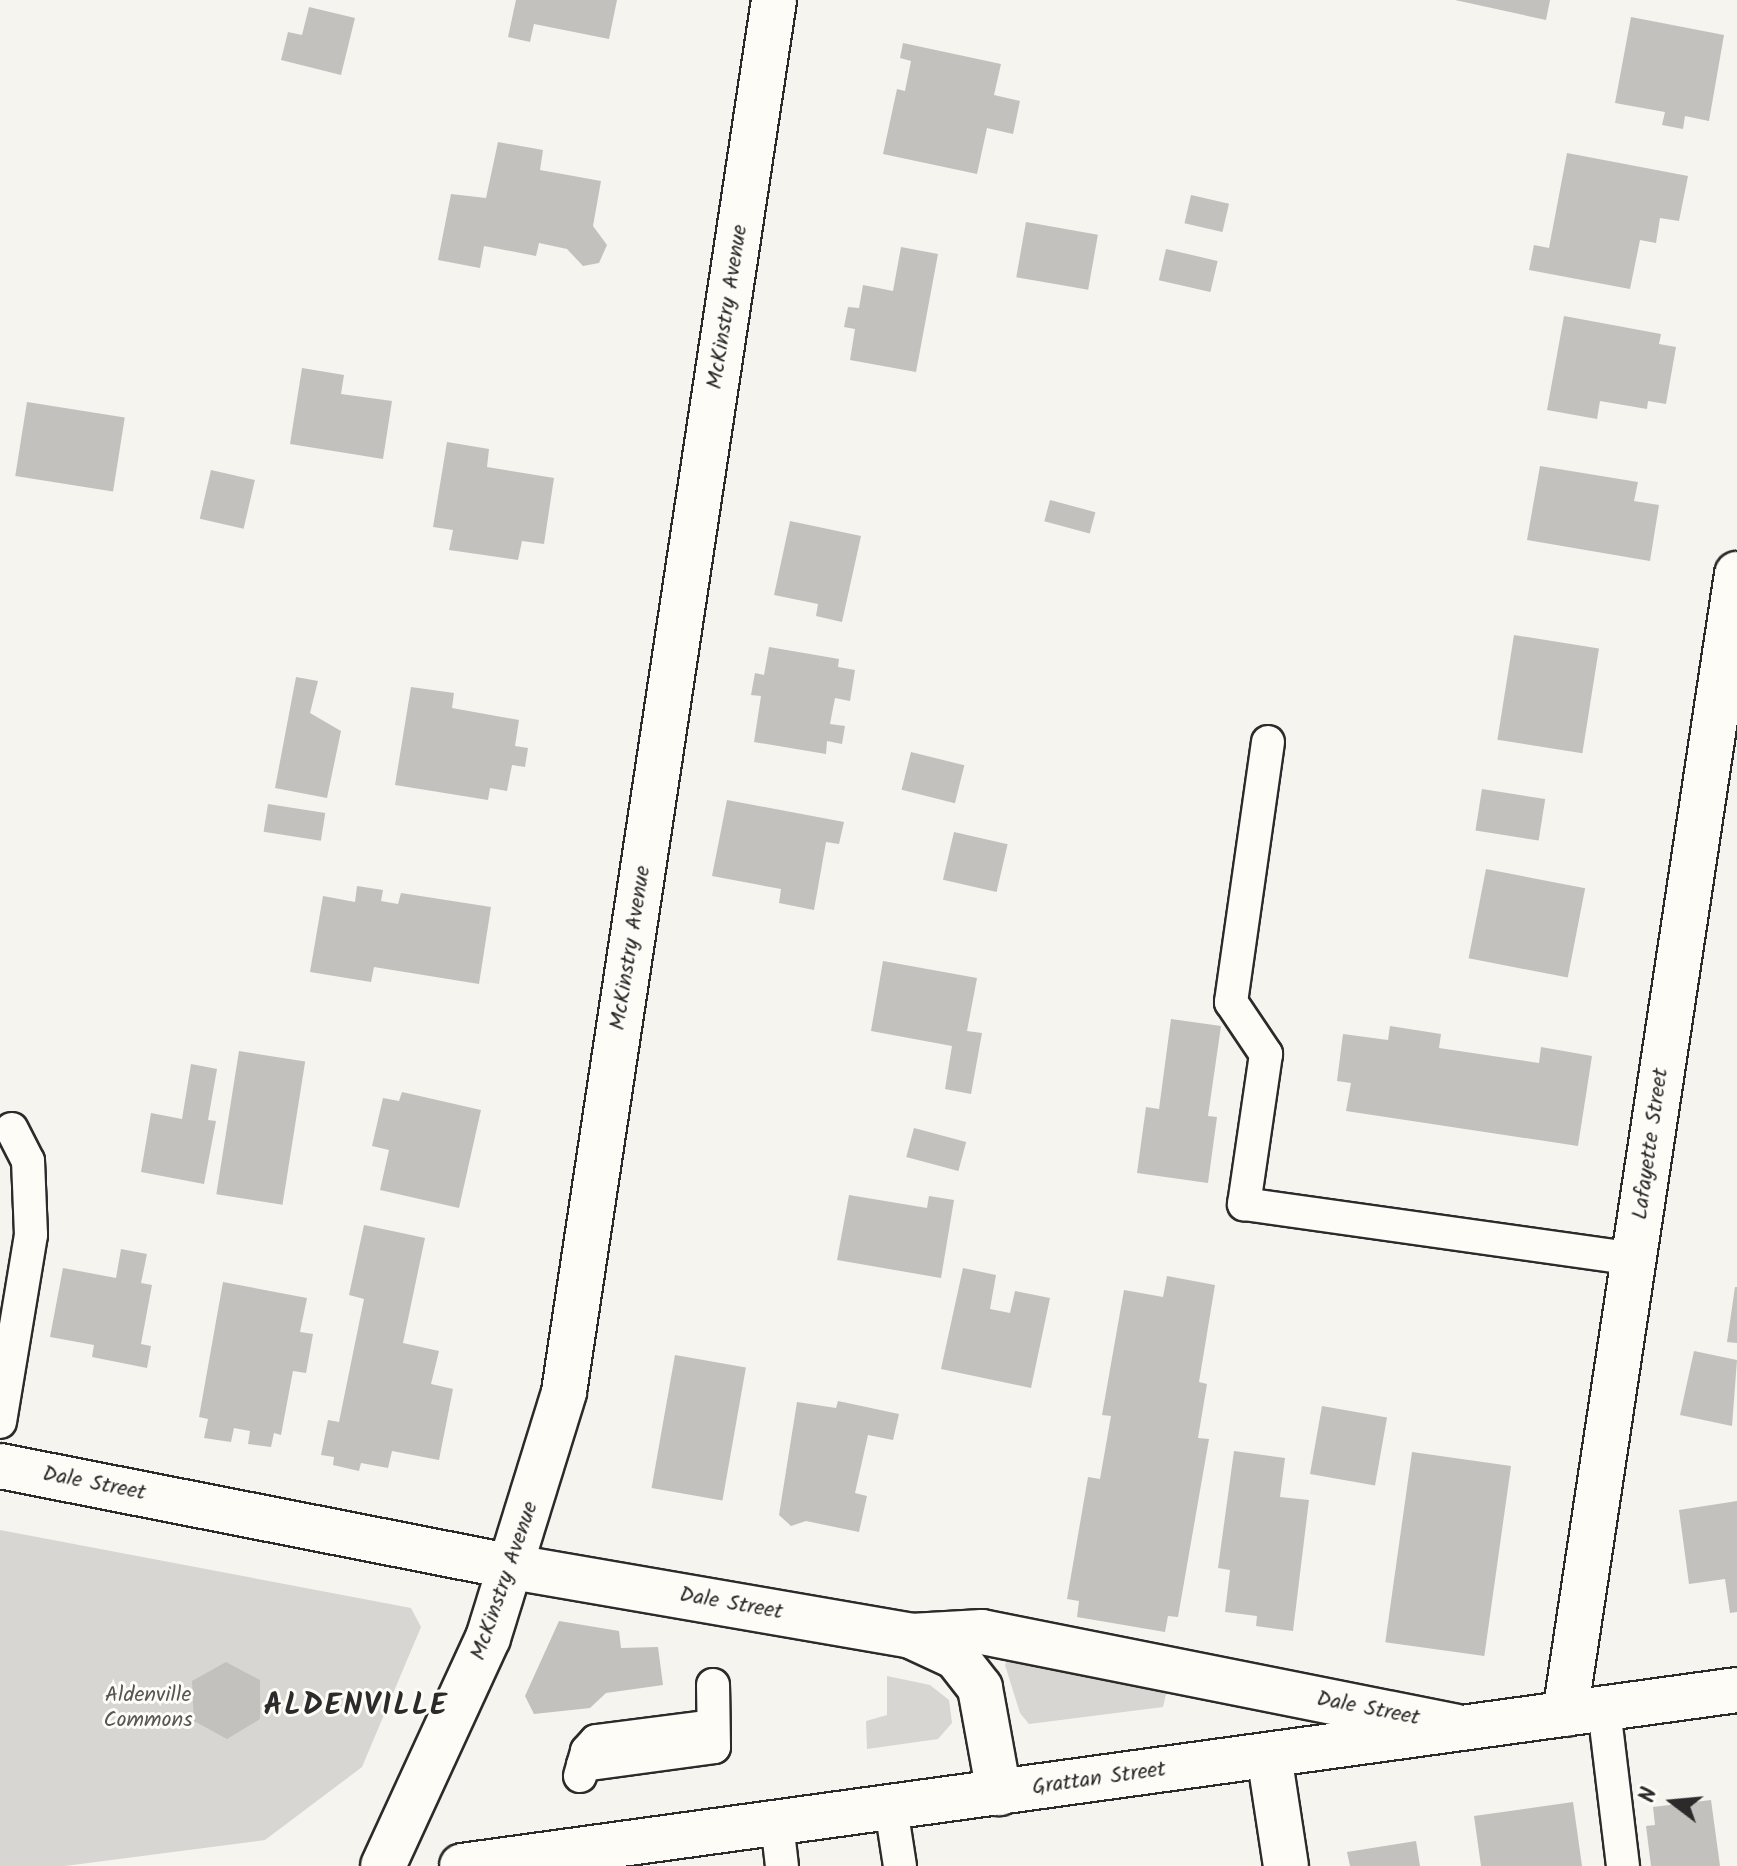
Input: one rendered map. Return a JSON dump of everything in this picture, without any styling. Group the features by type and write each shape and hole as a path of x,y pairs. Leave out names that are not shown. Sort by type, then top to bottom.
{"street":[{"name":"McKinstry Avenue","path":"383,1866 459,1706 513,1567 564,1392 774,0"},
{"name":"Lafayette Street","path":"1585,1711 1634,1259 1737,574"},
{"name":"Dale Street","path":"0,1466 513,1567 911,1636 982,1632 1462,1728"},
{"path":"911,1636 956,1657 980,1688 999,1793"},
{"name":"Grattan Street","path":"462,1866 1737,1690"},
{"path":"1269,1755 1286,1866"}],"lane":[{"path":"1268,742 1231,1002 1266,1054 1244,1204 1634,1259"},
{"path":"0,1422 31,1235 28,1161 12,1129"},
{"path":"580,1776 711,1749 713,1685"},
{"path":"1585,1711 1623,1866"},
{"path":"891,1808 900,1866"},
{"path":"777,1823 782,1866"}],"green space":[{"name":"Aldenville Commons","path":"0,1530 411,1608 421,1627 362,1767 265,1840 65,1866 0,1866"},
{"path":"1008,1659 1167,1690 1163,1707 1029,1724 1020,1713 1005,1665"},
{"path":"887,1676 930,1685 949,1700 952,1723 938,1739 867,1749 866,1721 887,1715"}],"building":[{"path":"516,0 617,0 609,39 534,24 530,42 508,37"},
{"path":"1455,0 1550,0 1546,20"},
{"path":"309,7 355,18 341,75 281,60 288,32 302,35"},
{"path":"1631,17 1724,35 1709,121 1685,116 1683,129 1662,125 1665,112 1615,103"},
{"path":"903,43 1001,64 994,95 1020,101 1013,134 987,128 977,174 883,154 897,89 905,91 911,61 900,58"},
{"path":"498,142 543,150 540,170 601,181 593,226 607,245 599,263 583,266 567,249 539,243 536,256 484,246 480,268 438,260 451,194 486,198"},
{"path":"1567,153 1688,176 1679,221 1660,218 1656,243 1640,240 1630,289 1529,270 1534,245 1549,248"},
{"path":"1191,195 1229,204 1222,232 1184,223"},
{"path":"1026,222 1098,235 1088,290 1016,277"},
{"path":"901,247 938,254 916,372 850,360 855,329 844,327 848,307 859,308 863,285 893,291"},
{"path":"1166,249 1218,261 1210,292 1159,280"},
{"path":"1564,316 1661,334 1659,344 1676,347 1666,404 1648,401 1647,409 1600,401 1597,419 1547,410"},
{"path":"302,368 344,375 341,394 392,401 383,459 290,444"},
{"path":"27,402 125,417 113,492 15,476"},
{"path":"447,442 489,449 487,467 554,478 544,544 522,541 518,560 449,550 453,530 433,527"},
{"path":"1540,466 1638,482 1634,501 1659,505 1650,561 1527,540"},
{"path":"211,470 255,480 244,529 200,519"},
{"path":"1050,500 1095,512 1090,533 1044,521"},
{"path":"790,521 861,536 842,622 816,616 818,604 774,595"},
{"path":"1514,635 1599,648 1582,753 1497,740"},
{"path":"769,647 839,659 838,667 855,670 850,701 835,698 830,724 845,726 842,744 827,741 826,754 754,742 761,696 751,695 755,673 764,675"},
{"path":"296,677 318,681 310,713 341,731 327,798 275,788"},
{"path":"411,687 454,693 452,708 519,720 515,746 528,748 525,767 512,765 507,791 490,788 488,800 395,785"},
{"path":"911,752 964,765 955,803 902,790"},
{"path":"1482,789 1545,799 1539,840 1475,830"},
{"path":"727,800 844,822 839,844 826,842 814,910 779,903 781,889 712,876"},
{"path":"268,804 325,813 321,841 264,832"},
{"path":"954,832 1008,844 997,892 943,880"},
{"path":"1486,869 1585,888 1568,978 1469,958"},
{"path":"357,886 383,890 381,901 398,904 401,893 491,907 479,984 374,967 371,982 310,972 323,896 355,902"},
{"path":"883,961 977,978 967,1031 982,1033 971,1094 945,1089 952,1046 871,1031"},
{"path":"1171,1019 1221,1026 1208,1116 1217,1117 1208,1183 1137,1173 1146,1107 1159,1109"},
{"path":"1390,1026 1441,1034 1439,1048 1539,1063 1541,1047 1592,1056 1578,1146 1346,1111 1351,1083 1337,1081 1343,1034 1388,1040"},
{"path":"239,1051 305,1061 282,1205 216,1194"},
{"path":"191,1064 217,1069 208,1120 216,1121 204,1184 141,1172 151,1113 182,1119"},
{"path":"402,1092 481,1110 459,1208 380,1190 389,1150 372,1146 383,1098 399,1101"},
{"path":"914,1128 966,1142 958,1171 906,1157"},
{"path":"849,1195 927,1208 929,1196 954,1200 941,1278 837,1260"},
{"path":"364,1225 425,1238 403,1343 439,1351 431,1384 453,1389 439,1460 392,1451 388,1468 361,1463 359,1471 333,1465 334,1457 321,1455 328,1420 339,1422 364,1299 349,1295"},
{"path":"121,1249 147,1254 141,1283 152,1285 141,1344 151,1346 147,1368 92,1357 94,1345 50,1337 63,1268 116,1278"},
{"path":"963,1268 996,1275 990,1309 1010,1313 1015,1291 1050,1298 1031,1388 941,1369"},
{"path":"1167,1276 1215,1285 1199,1382 1207,1384 1198,1438 1209,1439 1178,1617 1168,1616 1165,1632 1077,1617 1079,1601 1067,1599 1088,1477 1100,1479 1111,1416 1102,1415 1124,1290 1163,1297"},
{"path":"223,1282 307,1298 300,1332 313,1334 306,1373 293,1371 281,1435 274,1433 271,1447 248,1444 250,1431 234,1428 231,1442 204,1438 208,1419 199,1417"},
{"path":"1737,1287 1737,1343 1727,1342"},
{"path":"1694,1351 1737,1360 1732,1426 1680,1415"},
{"path":"675,1355 746,1368 722,1500 652,1488"},
{"path":"838,1401 899,1414 893,1440 868,1435 855,1493 867,1496 859,1532 806,1521 791,1526 779,1515 797,1402 836,1408"},
{"path":"1322,1406 1387,1417 1375,1485 1310,1474"},
{"path":"1234,1451 1285,1458 1280,1497 1309,1500 1293,1631 1256,1626 1257,1616 1225,1612 1230,1570 1218,1568"},
{"path":"1412,1452 1511,1466 1484,1656 1385,1642"},
{"path":"1737,1501 1737,1612 1730,1613 1725,1579 1689,1584 1679,1510"},
{"path":"559,1621 619,1631 621,1648 658,1647 663,1685 606,1693 590,1708 534,1714 525,1696"},
{"path":"226,1662 260,1680 260,1719 227,1739 194,1721 192,1681"},
{"path":"1711,1800 1720,1866 1651,1866 1646,1826 1655,1825 1653,1807"},
{"path":"1573,1802 1582,1866 1481,1866 1474,1816"},
{"path":"1416,1841 1420,1866 1350,1866 1347,1852"}],"district":[{"name":"ALDENVILLE","path":"356,1706"}]}
